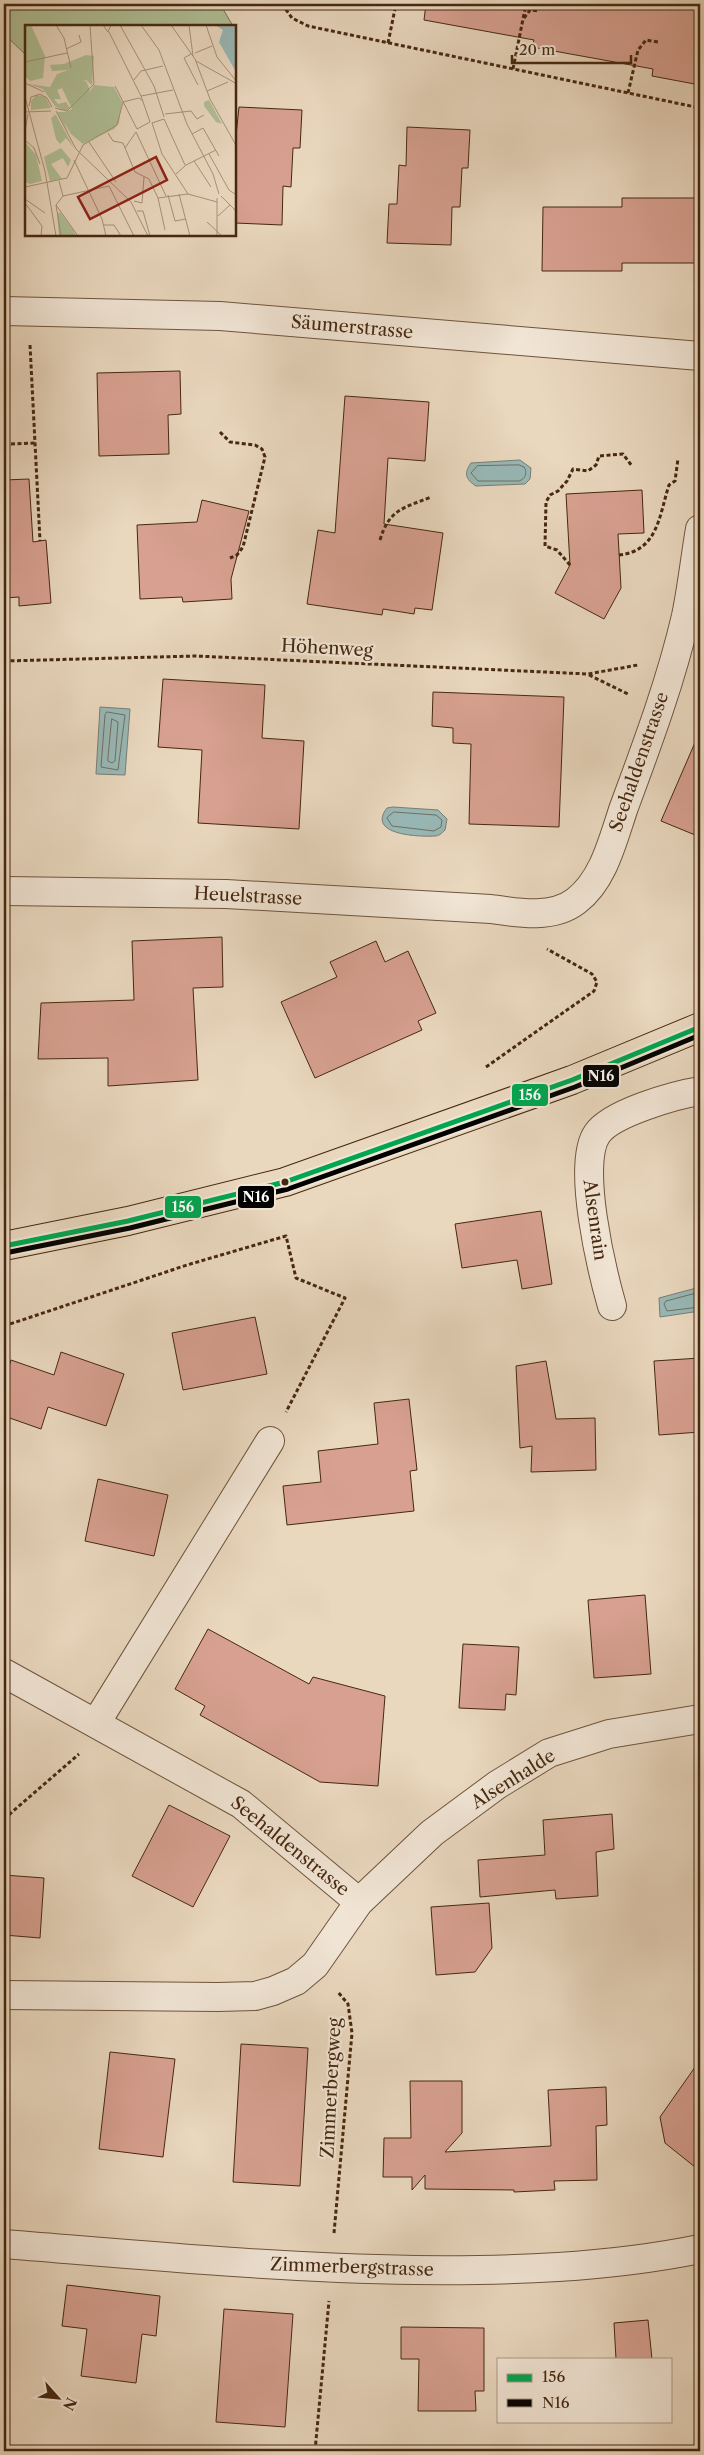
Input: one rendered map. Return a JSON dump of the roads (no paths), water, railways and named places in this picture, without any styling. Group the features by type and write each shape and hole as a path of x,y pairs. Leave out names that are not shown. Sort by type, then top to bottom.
{"main road":[{"path":"4,1246 128,1221 285,1182 572,1080 700,1027"}],"street":[{"name":"Säumerstrasse","path":"4,311 220,316 700,356"},
{"name":"Seehaldenstrasse","path":"491,909 522,914 558,910 576,901 592,884 604,862 659,709 686,615 700,530"},
{"name":"Heuelstrasse","path":"4,891 226,894 491,909"},
{"name":"Alsenrain","path":"612,1306 602,1270 588,1172 592,1144 606,1124 617,1118 679,1094 700,1091"},
{"path":"96,1723 270,1441"},
{"name":"Seehaldenstrasse","path":"4,1674 241,1804 359,1902 315,1965 296,1981 255,1996 4,1995"},
{"name":"Alsenhalde","path":"359,1902 432,1833 497,1785 548,1753 609,1734 700,1719"},
{"name":"Zimmerbergstrasse","path":"4,2244 331,2268 501,2271 646,2260 700,2249"}],"water":[{"path":"520,460 531,468 530,479 525,484 476,486 467,476 467,470 471,463"},
{"path":"100,707 130,709 125,775 96,774"},
{"path":"387,808 438,810 447,819 445,830 438,835 427,836 407,835 389,829 383,824 382,817"},
{"path":"700,1287 700,1311 660,1317 659,1298"}]}
